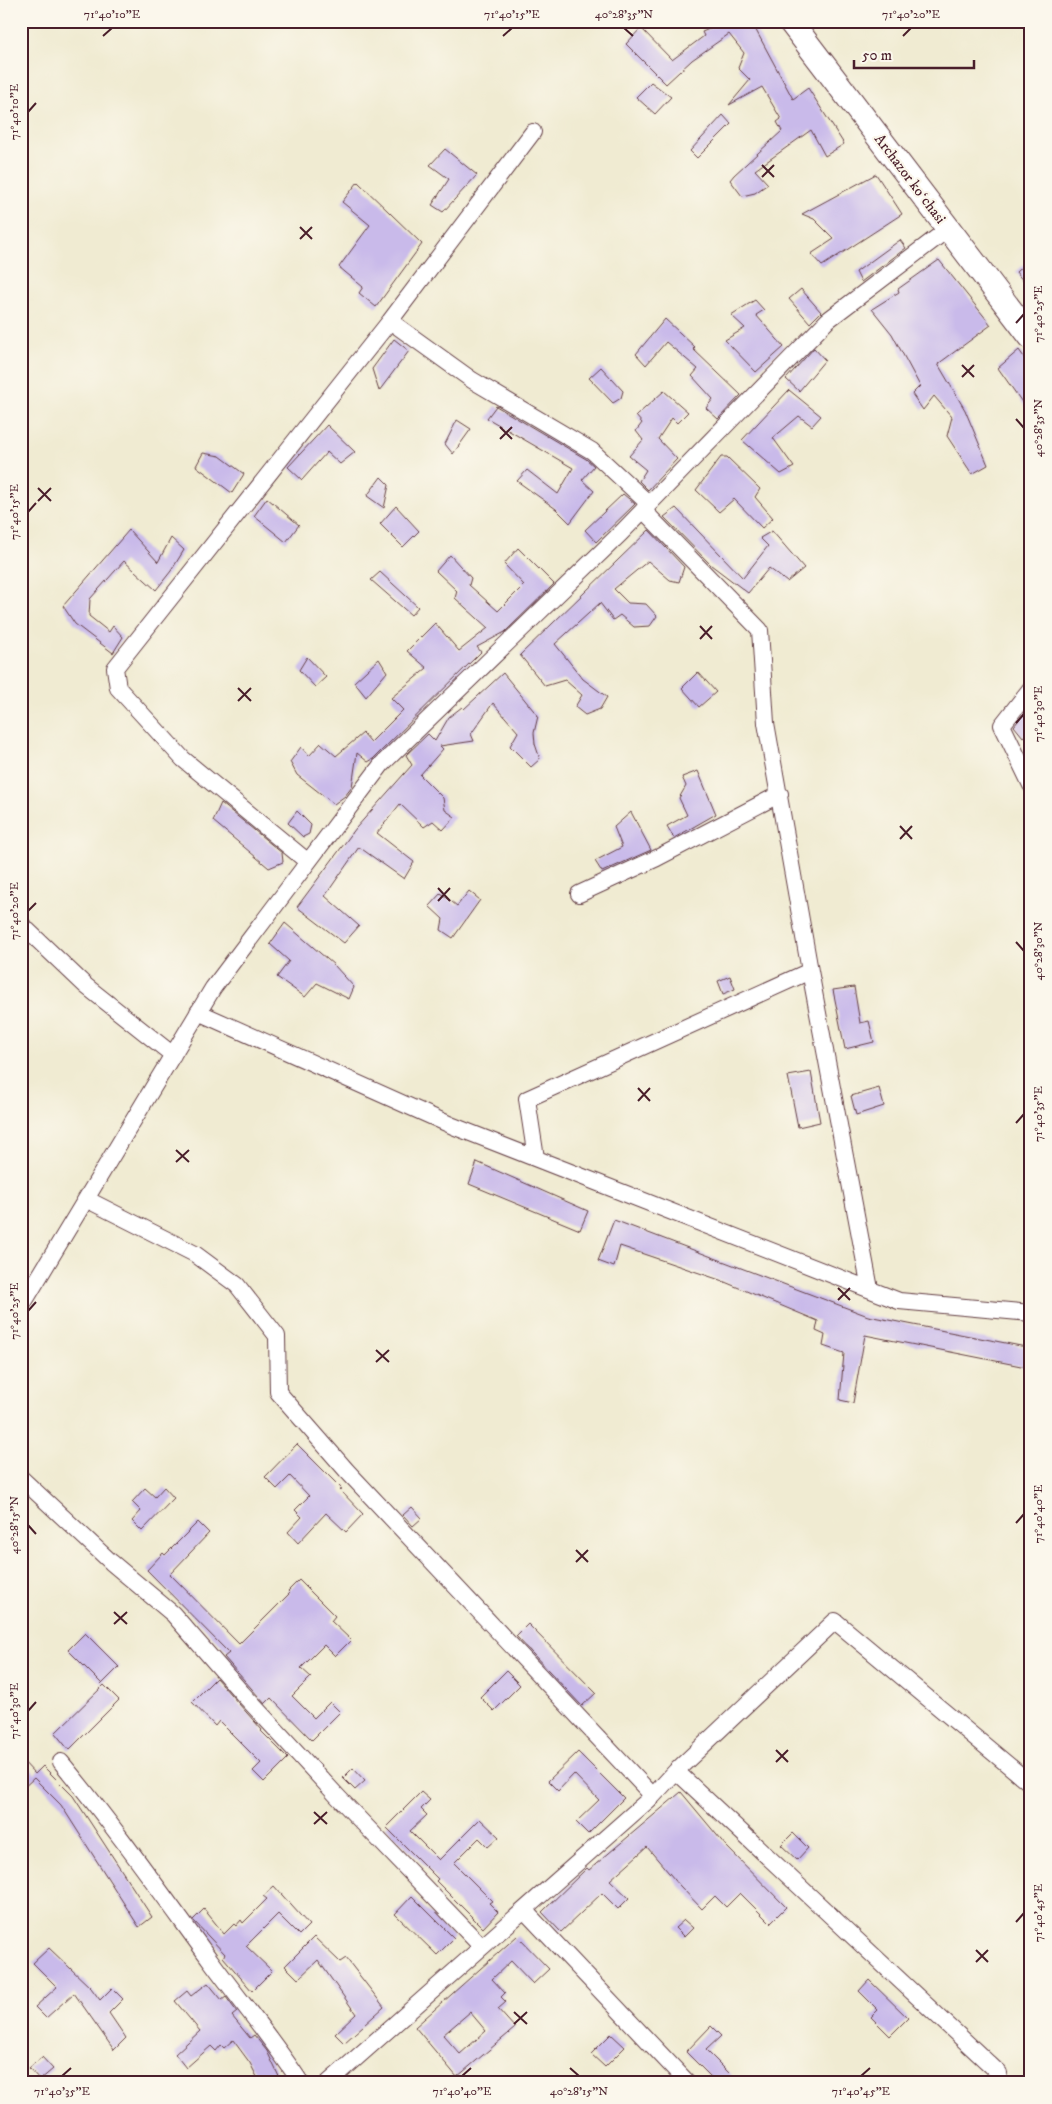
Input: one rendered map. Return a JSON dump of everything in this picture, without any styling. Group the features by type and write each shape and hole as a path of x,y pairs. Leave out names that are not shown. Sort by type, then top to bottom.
{"street":[{"name":"Archazor koʻchasi","path":"790,21 1031,337"},
{"path":"308,862 182,759 118,688 115,668 390,321 533,132"},
{"path":"21,1307 213,988 382,764 646,507 828,320 948,229"},
{"path":"390,321 472,380 592,451 760,630 766,723 810,971 870,1289"},
{"path":"1031,688 1002,725 1031,785"},
{"path":"579,894 657,858 780,794"},
{"path":"21,924 86,986 173,1055"},
{"path":"536,1158 527,1099 810,971"},
{"path":"198,1012 452,1126 899,1301 1031,1313"},
{"path":"86,1199 195,1254 237,1285 277,1336 278,1392 346,1471 653,1796"},
{"path":"21,1478 111,1562 173,1614 242,1693 339,1798 482,1947"},
{"path":"328,2083 653,1796 676,1771 835,1621 1031,1784"},
{"path":"61,1762 105,1815 213,1964 276,2044 301,2083"},
{"path":"676,1771 999,2073"},
{"path":"524,1910 688,2083"}],"building":[{"path":"719,21 751,21 793,99 808,88 844,144 825,156 811,130 755,170 768,184 755,193 742,196 730,180 782,131 777,122 781,119 762,87 729,105 750,80 738,68 744,53 729,34 692,60 666,84 626,44 641,28 672,60 704,36 702,32 721,24"},
{"path":"651,82 671,97 655,114 636,97"},
{"path":"723,115 731,124 697,158 690,151"},
{"path":"445,149 477,175 443,212 432,205 449,179 430,165"},
{"path":"876,174 902,214 822,266 811,254 834,239 814,219 802,214"},
{"path":"358,182 422,244 376,307 359,293 363,287 339,267 370,225 342,202"},
{"path":"900,240 906,248 861,282 856,272"},
{"path":"1031,258 1031,291 1016,272"},
{"path":"939,260 991,325 938,364 965,410 988,465 972,474 947,436 952,417 934,396 923,410 912,394 920,386 892,334 872,309 899,292 898,289"},
{"path":"801,289 821,312 810,323 789,299"},
{"path":"755,300 764,310 756,315 784,347 756,372 725,340 745,328 731,315"},
{"path":"665,319 741,395 718,419 706,408 713,399 692,376 698,369 666,342 646,365 636,354"},
{"path":"394,339 409,351 379,391 372,369"},
{"path":"814,348 825,360 799,391 786,379"},
{"path":"1019,350 1031,367 1031,415 998,368"},
{"path":"601,367 623,391 621,398 613,403 589,378"},
{"path":"789,390 821,416 812,426 799,416 773,438 794,467 781,474 742,440"},
{"path":"664,391 688,412 677,423 672,418 658,439 677,459 648,490 639,481 646,470 629,456 643,440 636,431 642,423 636,416"},
{"path":"496,406 586,459 594,466 582,480 594,491 570,523 556,509 517,481 527,470 558,494 573,468 487,418"},
{"path":"457,420 471,429 453,454 445,444"},
{"path":"327,425 355,452 340,464 327,452 302,480 288,467"},
{"path":"203,453 220,456 244,474 232,493 196,466"},
{"path":"721,457 727,457 760,489 755,497 773,518 762,528 734,499 719,512 696,490"},
{"path":"381,477 389,485 384,508 367,496"},
{"path":"623,494 635,504 596,542 585,530"},
{"path":"267,498 299,525 286,542 254,516"},
{"path":"396,506 419,531 403,547 380,524"},
{"path":"676,508 743,578 768,546 760,538 772,531 804,568 787,582 769,568 748,593 711,565 664,517"},
{"path":"129,530 158,562 171,538 184,550 156,590 124,561 90,599 89,616 109,632 113,626 123,637 113,653 75,624 63,606"},
{"path":"649,530 684,567 679,582 670,580 648,561 614,589 628,603 646,604 657,616 650,626 634,627 620,615 613,620 600,603 555,644 583,679 607,697 600,709 585,715 575,707 582,695 565,680 545,686 520,655"},
{"path":"518,548 554,584 505,632 477,647 481,652 373,759 368,762 357,753 352,787 345,796 334,804 297,775 290,762 301,747 309,756 321,743 336,756 363,733 371,742 403,710 391,698 427,668 407,651 435,623 459,651 488,628 455,598 457,591 436,571 450,555 471,578 469,585 498,611 524,585 504,564"},
{"path":"380,572 418,607 411,615 371,580"},
{"path":"307,657 326,677 315,687 299,670"},
{"path":"379,659 387,672 366,697 354,682"},
{"path":"698,672 716,692 699,707 682,688"},
{"path":"503,673 538,716 534,733 540,759 531,767 510,746 518,732 493,703 471,734 474,741 440,746 443,749 420,775 443,798 445,810 455,817 443,830 433,821 424,827 400,804 377,833 414,862 404,879 359,847 325,896 359,926 344,943 297,907 356,828 412,765 406,755 428,734 435,741 449,717 462,707 464,709"},
{"path":"1031,705 1031,730 1023,737 1014,726"},
{"path":"698,771 716,814 674,838 667,826 687,815 679,798 686,786 682,777"},
{"path":"221,803 282,853 283,862 269,868 213,821"},
{"path":"297,811 311,825 309,834 303,837 288,823"},
{"path":"631,812 651,850 602,872 595,861 622,847 614,827"},
{"path":"469,891 480,900 453,938 441,930 443,919 429,906 441,893 457,906"},
{"path":"285,923 334,965 354,987 349,999 317,983 305,997 277,977 289,961 270,944"},
{"path":"730,976 735,989 723,994 718,981"},
{"path":"854,987 860,1023 869,1021 874,1042 845,1049 833,990"},
{"path":"811,1072 820,1122 798,1127 788,1076"},
{"path":"879,1088 884,1106 856,1115 851,1096"},
{"path":"477,1162 588,1211 580,1230 469,1184"},
{"path":"614,1220 868,1316 1031,1348 1031,1368 865,1335 853,1403 840,1400 844,1353 823,1346 825,1335 816,1331 818,1321 720,1280 620,1246 614,1267 598,1261"},
{"path":"297,1444 342,1489 340,1490 363,1514 346,1532 326,1513 298,1543 288,1532 302,1517 295,1510 309,1496 290,1476 277,1489 265,1477"},
{"path":"164,1487 174,1498 142,1531 132,1521 141,1511 132,1502 145,1488 155,1497"},
{"path":"412,1507 422,1518 413,1526 403,1515"},
{"path":"198,1522 209,1533 170,1574 239,1644 290,1593 288,1591 299,1580 335,1616 331,1621 351,1640 335,1656 324,1645 301,1668 311,1677 292,1696 314,1718 330,1702 340,1712 312,1740 271,1698 265,1704 224,1657 229,1653 147,1570"},
{"path":"528,1624 596,1693 582,1706 516,1636"},
{"path":"85,1633 119,1667 102,1684 68,1650"},
{"path":"506,1671 520,1685 494,1711 480,1697"},
{"path":"216,1678 261,1731 288,1758 264,1782 253,1771 261,1763 219,1721 215,1726 192,1702"},
{"path":"104,1685 119,1700 69,1750 55,1733"},
{"path":"578,1752 624,1798 588,1834 576,1822 599,1800 574,1774 558,1791 548,1781"},
{"path":"21,1759 35,1774 43,1766 73,1796 152,1917 139,1927 61,1805 34,1778 21,1790"},
{"path":"353,1768 365,1781 355,1790 343,1778"},
{"path":"421,1792 430,1800 421,1809 427,1815 410,1831 439,1860 480,1819 499,1837 488,1847 479,1838 454,1863 492,1901 489,1903 498,1912 483,1928 386,1827"},
{"path":"681,1792 726,1846 786,1907 770,1923 740,1893 726,1907 715,1896 702,1909 647,1847 610,1880 629,1898 618,1909 602,1893 561,1932 542,1912 587,1868 589,1870"},
{"path":"793,1833 808,1848 797,1860 781,1845"},
{"path":"274,1886 309,1925 299,1935 278,1914 246,1946 272,1971 252,1991 223,1957 225,1954 193,1920 204,1909 224,1934 234,1924 236,1926 241,1920 243,1923 267,1899 263,1896"},
{"path":"412,1896 454,1938 437,1955 395,1914"},
{"path":"684,1920 693,1928 684,1937 675,1928"},
{"path":"517,1936 549,1969 533,1984 511,1961 492,1979 505,1993 501,1997 506,2002 498,2009 515,2028 457,2077 415,2027","holes":["470,2012 486,2031 460,2054 443,2035"]},
{"path":"314,1937 340,1962 346,1958 384,2007 344,2043 335,2034 356,2014 318,1960 298,1979 285,1966"},
{"path":"49,1948 91,1988 100,2000 112,1988 123,1999 109,2013 126,2038 114,2050 74,1993 46,2018 35,2007 57,1987 33,1963"},
{"path":"869,1980 908,2018 890,2036 871,2017 878,2010 859,1991"},
{"path":"208,1983 222,2000 226,1997 237,2012 232,2016 250,2038 254,2035 267,2051 282,2083 260,2083 250,2063 233,2040 224,2048 221,2045 216,2051 211,2046 186,2068 175,2054 200,2031 175,2001 187,1991 191,1996"},
{"path":"711,2026 721,2036 706,2050 739,2083 717,2083 686,2052"},
{"path":"611,2034 625,2047 605,2067 591,2054"},
{"path":"42,2057 53,2069 40,2080 29,2068"}]}
